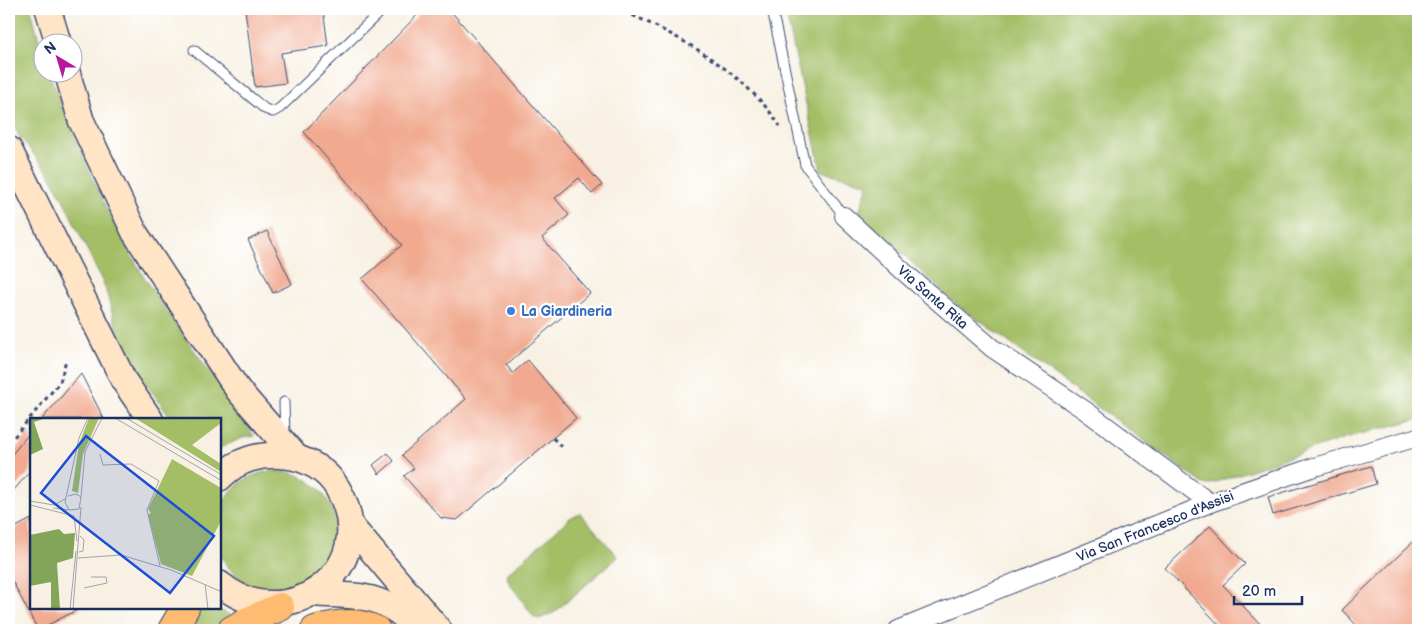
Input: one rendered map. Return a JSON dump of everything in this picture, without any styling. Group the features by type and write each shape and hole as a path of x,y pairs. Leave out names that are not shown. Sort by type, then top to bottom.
{"highway":[{"path":"232,630 280,608"},
{"path":"172,630 183,609"},
{"path":"315,630 352,623 376,630"}],"main road":[{"path":"48,9 55,32"},
{"path":"70,82 80,120 135,233 238,390 291,451 317,467 335,483 346,503 351,526 350,545 343,564 332,581 318,594 300,603 280,608 254,605 230,594 221,585"},
{"path":"9,149 124,381 149,418"},
{"path":"221,477 226,471 247,459 291,451"},
{"path":"351,526 439,630"},
{"path":"318,594 358,596 377,600 392,606 417,630"}],"street":[{"name":"Via Santa Rita","path":"844,216 904,272 992,348 1086,411 1210,502"},
{"name":"Via San Francesco d'Assisi","path":"898,630 1210,502 1312,468 1418,437"}],"lane":[{"path":"194,50 264,109 273,112 280,108 383,9"},
{"name":"Via Santa Rita","path":"772,9 805,164 844,216"},
{"path":"284,402 291,451"}],"path":[{"path":"618,9 679,39 735,76 775,118 785,134"},
{"path":"9,443 60,382 66,360"},
{"path":"553,438 562,448"}],"green space":[{"path":"9,9 31,9 37,32 32,32 32,82 53,82 86,163 128,250 173,321 254,436 242,438 221,448 221,418 171,418 131,363 118,333 105,287 61,195 48,172 19,136 9,117"},
{"path":"785,9 1418,9 1418,419 1345,438 1207,485 1202,483 955,303 859,213 868,184 821,171"},
{"path":"264,472 288,472 309,481 326,498 335,519 335,543 326,564 309,581 288,590 264,590 243,581 226,564 221,554 221,508 226,498 243,481"},
{"path":"580,513 618,557 555,612 539,619 534,617 508,581 507,574 570,518"},
{"path":"198,609 219,609 230,615 213,630 188,630"}],"building":[{"path":"245,9 323,9 328,46 281,53 286,83 255,87"},
{"path":"423,9 449,9 602,185 592,194 579,178 555,198 569,215 542,238 590,293 506,365 513,373 528,360 576,418 457,520 441,518 404,476 414,468 402,455 466,399 362,279 402,245 304,132"},
{"path":"267,231 292,284 273,293 248,240"},
{"path":"81,374 103,418 43,418"},
{"path":"30,432 30,471 14,490 9,484 9,458"},
{"path":"388,453 394,461 379,474 373,465"},
{"path":"1371,466 1376,484 1273,515 1268,497"},
{"path":"30,520 30,609 79,609 38,630 9,575 9,531"},
{"path":"1210,526 1245,564 1223,585 1266,630 1224,630 1165,568"},
{"path":"1418,537 1418,630 1361,630 1342,610"}],"place":[{"name":"La Giardineria","path":"511,311"}]}
